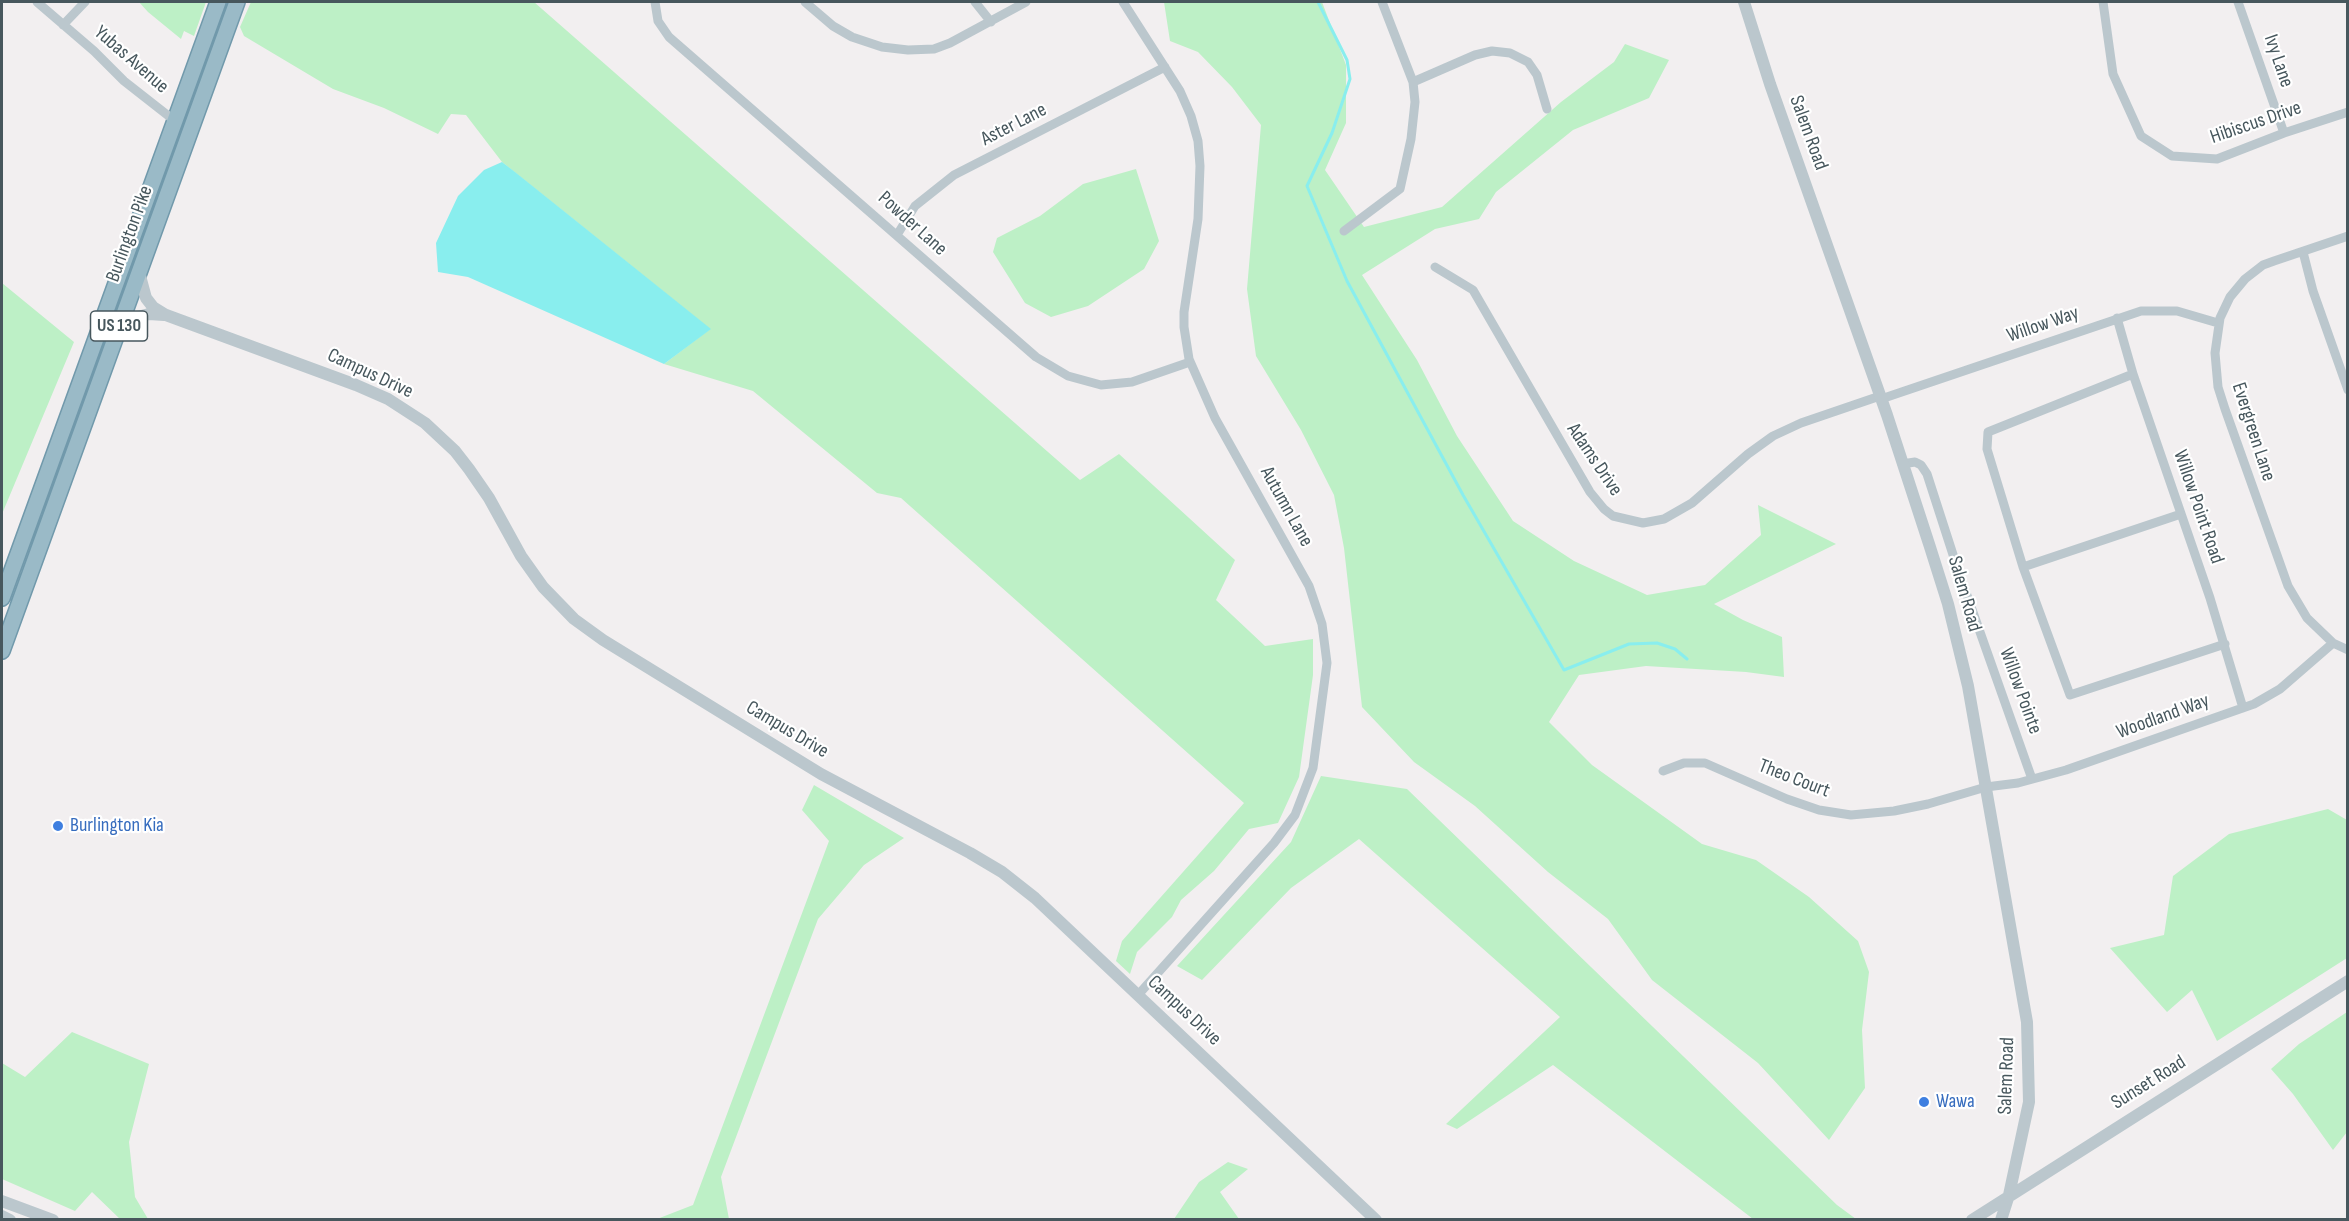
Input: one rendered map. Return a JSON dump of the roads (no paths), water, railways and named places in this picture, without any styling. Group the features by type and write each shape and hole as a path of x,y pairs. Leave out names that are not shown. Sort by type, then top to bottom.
{"highway":[{"name":"Burlington Pike","path":"2,598 218,2"},
{"name":"Burlington Pike","path":"2,651 237,2"}],"street":[{"name":"Yubas Avenue","path":"37,2 124,81 175,121"},
{"path":"63,25 85,2"},
{"name":"Powder Lane","path":"655,2 658,21 669,37 1036,357 1068,376 1090,383 1112,385 1140,380 1190,362"},
{"path":"805,2 843,32 862,41 891,48 934,49 966,36 1026,2"},
{"path":"975,2 991,22"},
{"name":"Autumn Lane","path":"1123,2 1180,91 1191,116 1200,154 1197,232 1184,312 1190,362 1215,418 1314,598 1324,636 1326,676 1313,768 1295,815 1279,837 1138,995"},
{"path":"1344,231 1400,189 1414,120 1413,82 1382,2"},
{"name":"Salem Road","path":"1744,2 1776,103 1880,398 1936,566 1972,706 2023,990 2029,1044 2029,1102 2009,1195 2001,1220"},
{"name":"Hibiscus Drive","path":"2103,2 2113,74 2141,135 2172,156 2217,159 2284,133 2348,112"},
{"name":"Ivy Lane","path":"2238,2 2284,133"},
{"path":"1413,82 1474,55 1492,51 1510,53 1528,62 1537,75 1547,109"},
{"name":"Aster Lane","path":"897,236 915,206 954,175 1165,67"},
{"name":"Evergreen Lane","path":"2348,236 2264,265 2245,279 2230,297 2218,323 2215,353 2218,387 2275,555 2297,604 2307,618 2333,643 2348,650"},
{"path":"2303,252 2313,291 2348,390"},
{"name":"Adams Drive","path":"1435,267 1473,290 1590,492 1604,509 1613,516 1623,519 1643,523 1654,522 1674,514 1692,503 1748,454 1773,436 1801,423 1880,398"},
{"name":"Campus Drive","path":"138,273 146,298 153,307 166,315 356,385 410,412 455,451 489,498 521,556 543,586 574,619 609,644 821,774 1002,872 1035,898 1376,1220"},
{"name":"Willow Way","path":"1880,398 2117,318 2148,310 2170,310 2218,323"},
{"name":"Campus Drive","path":"118,328 138,316 166,315"},
{"name":"Willow Point Road","path":"2117,318 2133,374 2225,644 2243,708"},
{"path":"2133,374 1988,432 1987,449 2023,567 2070,695 2225,644"},
{"name":"Willow Pointe","path":"1902,464 1915,462 1921,465 1927,474 1954,558 2032,779"},
{"path":"2023,567 2181,514"},
{"name":"Woodland Way","path":"1986,787 2018,783 2066,770 2263,700 2280,689 2333,643"},
{"name":"Theo Court","path":"1663,771 1684,763 1705,763 1808,807 1851,815 1894,811 1986,787"},
{"name":"Sunset Road","path":"1972,1220 2348,981"},
{"path":"2,1201 53,1220"},
{"path":"2,1216 10,1220"}],"water":[{"path":"502,162 711,329 664,364 468,277 438,272 436,243 458,196 484,170"}],"waterway":[{"path":"1318,2 1347,60 1350,79 1332,133 1307,186 1347,281 1463,495 1564,670 1629,644 1657,643 1675,649 1687,659"}],"place":[{"name":"Burlington Kia","path":"58,826"},
{"name":"Wawa","path":"1924,1102"}]}
